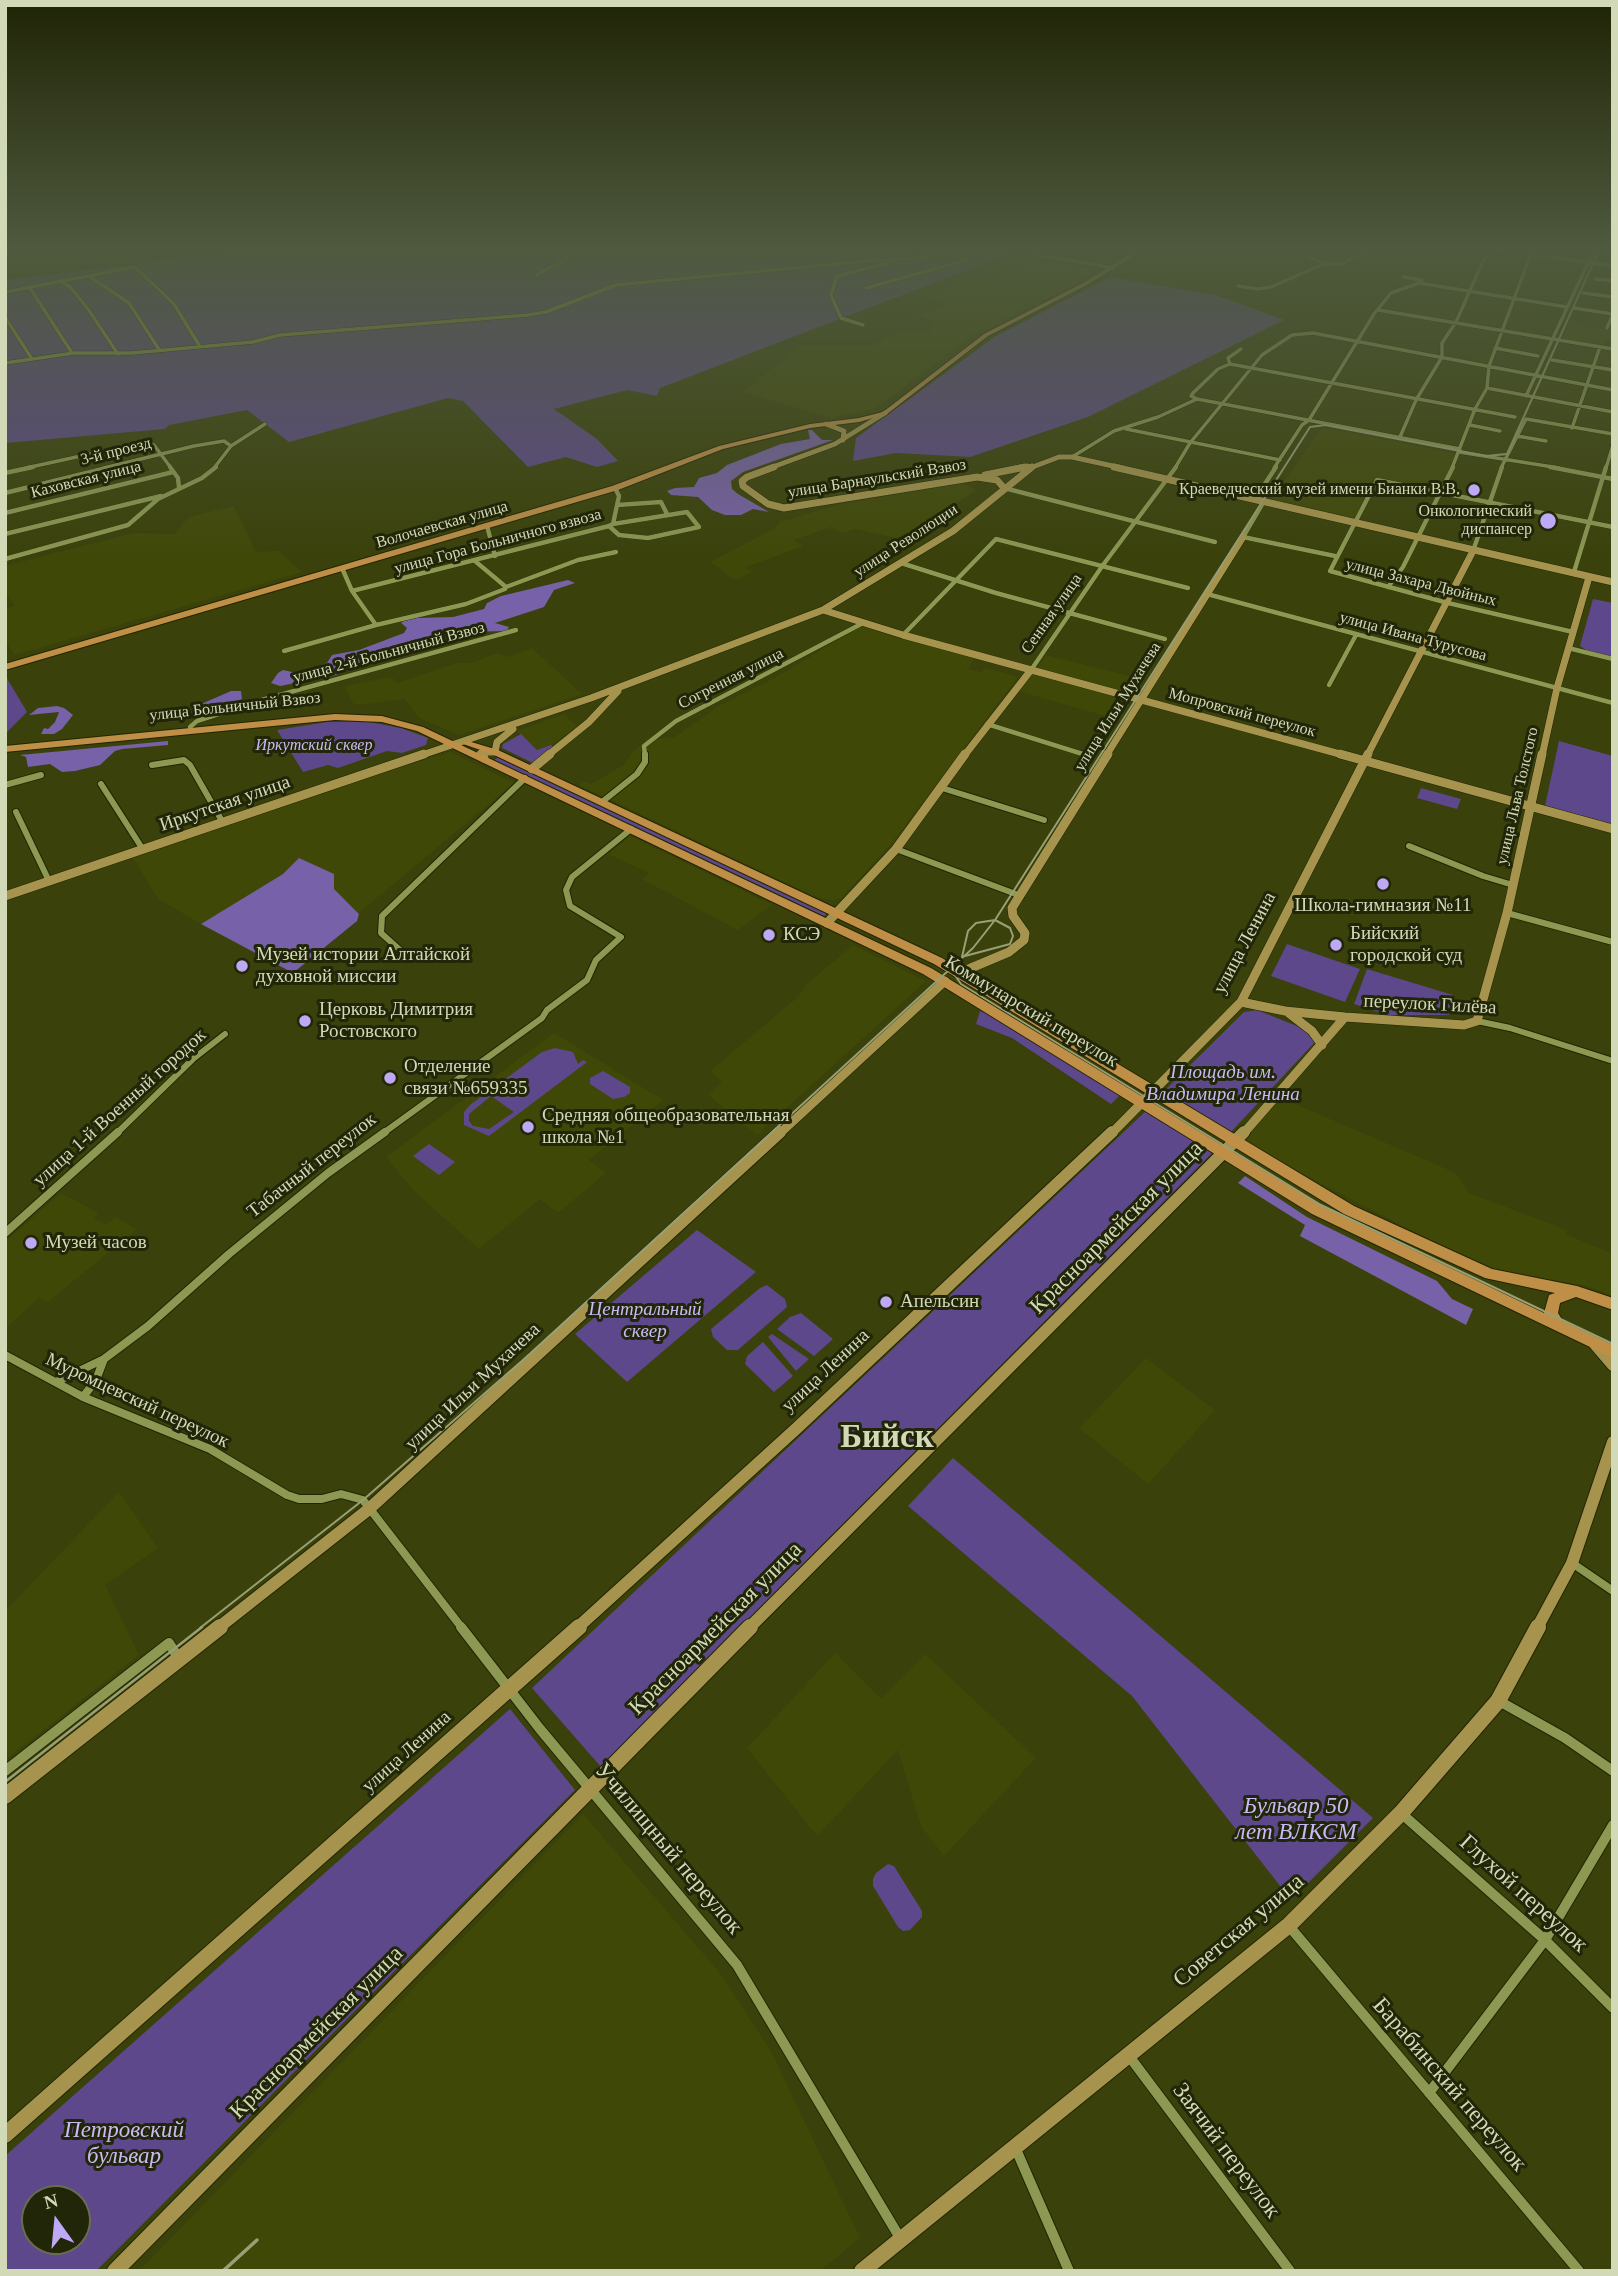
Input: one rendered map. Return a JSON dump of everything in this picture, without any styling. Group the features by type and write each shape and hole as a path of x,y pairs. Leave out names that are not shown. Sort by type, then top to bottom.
{"main road":[{"path":"885,413 961,354"},
{"name":"Волочаевская улица","path":"5,667 615,488 721,447 885,413"},
{"name":"улица Больничный Взвоз","path":"5,746 337,713 369,713 412,721 459,744"},
{"name":"улица Больничный Взвоз","path":"5,746 351,717 397,722 459,744"},
{"name":"Коммунарский переулок","path":"459,744 495,751 528,773 631,829 945,981 1340,1223 1613,1352"},
{"name":"Коммунарский переулок","path":"459,744 484,758 602,802 959,974 1349,1210 1473,1268 1508,1279 1577,1292 1613,1304"},
{"path":"1558,1326 1551,1314 1554,1300 1577,1292"}],"street":[{"path":"29,354 32,359"},
{"path":"5,363 64,354"},
{"path":"1230,365 1227,358 1233,354"},
{"name":"Сенная улица","path":"827,923 896,849 986,724 1031,670 1103,565 1167,480 1189,443 1265,354"},
{"path":"1255,499 1302,425 1309,420 1349,354"},
{"path":"1427,354 1613,390"},
{"path":"1388,587 1403,567 1441,491 1475,409 1487,388 1493,354"},
{"path":"1528,354 1538,356"},
{"path":"1526,396 1545,354"},
{"path":"1598,354 1572,428 1613,434"},
{"path":"1400,437 1416,400 1442,357"},
{"path":"1552,360 1613,370"},
{"path":"1515,417 1230,365 1218,369 1191,395 1197,399 1221,404 1613,479"},
{"path":"1487,388 1613,412"},
{"name":"улица Революции","path":"459,744 621,687 823,610 953,531 1034,465 1059,457 1072,457 1121,428 1165,415 1197,399"},
{"name":"улица Барнаульский Взвоз","path":"885,413 843,440 752,474 744,479 743,486 768,504 791,508 1034,465"},
{"name":"улица Ленина","path":"5,2134 509,1690 802,1423 1143,1103 1241,1002 1419,651 1448,603 1473,551 1505,458 1526,419 1572,428"},
{"path":"5,559 119,528 132,522 164,496 197,481 213,469 231,446 265,424"},
{"path":"826,424 844,431 843,440"},
{"path":"1470,425 1500,431"},
{"path":"1121,428 1280,460"},
{"path":"1517,436 1546,441"},
{"name":"3-й проезд","path":"5,493 218,441 225,441 231,446"},
{"path":"5,473 119,446 150,443 180,481 179,488"},
{"path":"1574,572 1613,445"},
{"path":"1072,457 1613,582"},
{"name":"Каховская улица","path":"5,513 173,472"},
{"name":"улица Барнаульский Взвоз","path":"976,477 997,480 1004,488"},
{"path":"1335,556 1377,480 1613,527"},
{"name":"улица Гора Больничного взвоза","path":"352,591 611,525 617,505 618,495 615,488"},
{"path":"1004,488 1215,542"},
{"path":"5,534 164,496"},
{"path":"1243,537 1264,501"},
{"path":"617,505 661,502 667,514"},
{"path":"687,512 699,527 648,538 619,535 611,525 687,512"},
{"path":"487,526 495,556"},
{"name":"улица Захара Двойных","path":"1243,537 1335,556 1330,572 1573,632"},
{"name":"улица Ильи Мухачева","path":"1021,896 1243,537"},
{"path":"903,635 996,539 1188,589"},
{"path":"284,651 484,599 506,587 578,560 604,552 616,552"},
{"path":"475,561 506,587"},
{"path":"901,563 1070,614 1165,639"},
{"path":"342,568 352,591 376,625"},
{"name":"улица Льва Толстого","path":"1477,1021 1507,913 1557,688 1589,577"},
{"name":"улица Ивана Турусова","path":"1207,594 1613,703"},
{"name":"Мопровский переулок","path":"823,610 903,635 1613,829"},
{"name":"Согренная улица","path":"602,802 637,774 645,762 644,746 676,721 863,623"},
{"name":"улица 2-й Больничный Взвоз","path":"190,727 207,718 265,699 516,630"},
{"path":"1329,685 1356,635"},
{"path":"1568,648 1613,659"},
{"name":"улица Революции","path":"528,773 589,722 621,687"},
{"path":"484,758 481,754 483,752 495,751 496,742 524,722"},
{"path":"986,724 1089,756"},
{"name":"Иркутская улица","path":"5,896 222,821 459,744"},
{"path":"152,765 184,760 190,765 222,821"},
{"path":"418,958 401,951 381,933 382,916 408,888 468,835 528,773"},
{"path":"5,785 41,775"},
{"path":"101,784 142,848"},
{"path":"942,788 1044,820"},
{"path":"16,813 49,881"},
{"name":"Табачный переулок","path":"56,1382 104,1359 148,1326 229,1254 328,1174 542,1018 547,1010 587,980 596,960 621,937 570,906 566,890 572,877 631,829"},
{"path":"1409,846 1483,876 1513,885"},
{"path":"896,849 1021,896 1012,911 1025,933 1024,940 1009,952 959,974"},
{"path":"1507,913 1613,942"},
{"name":"улица Ильи Мухачева","path":"5,1796 369,1509 945,981"},
{"name":"переулок Гилёва","path":"1241,1002 1286,1011 1345,1017 1464,1025 1477,1021 1510,1028 1613,1060"},
{"path":"1286,1011 1311,1031 1322,1045"},
{"name":"Красноармейская улица","path":"115,2271 590,1788 1235,1143 1345,1017"},
{"name":"улица 1-й Военный городок","path":"5,1233 118,1132 193,1059 225,1034"},
{"path":"1593,1342 1613,1365"},
{"name":"Муромцевский переулок","path":"5,1355 83,1397 210,1449 287,1495 299,1499 341,1494 360,1498 369,1509"},
{"name":"Табачный переулок","path":"83,1397 96,1380 104,1359"},
{"name":"Советская улица","path":"862,2271 1289,1925 1401,1813 1498,1700 1572,1563 1613,1442"},
{"name":"Училищный переулок","path":"369,1509 509,1690 737,1965 901,2239"},
{"path":"1572,1563 1613,1591"},
{"path":"5,1771 169,1643 179,1659"},
{"path":"1498,1700 1565,1738 1613,1771"},
{"name":"Глухой переулок","path":"1401,1813 1545,1940 1613,2008"},
{"path":"1429,2093 1545,1940 1613,1825"},
{"name":"Барабинский переулок","path":"1289,1925 1579,2271"},
{"name":"Заячий переулок","path":"1129,2056 1290,2271"},
{"path":"1015,2146 1069,2271"}],"shaded area":[{"path":"789,354 947,354 876,408 831,418 743,392"},
{"path":"1321,429 1458,454 1441,490 1375,477 1354,519 1271,500"},
{"path":"808,430 812,430 822,440 833,440 743,472 731,481 732,489 738,494 769,512 753,509 741,515 725,515 712,510 698,497 671,495 667,491 694,487 699,478 717,473 727,465 781,444 810,439"},
{"path":"962,483 976,490 937,518 896,538 855,529 843,533 831,527 793,540 803,546 746,567 752,572 735,580 710,562 774,529 780,522 841,504"},
{"path":"234,506 256,552 278,551 302,572 15,655 5,641 5,609 15,605 5,593 5,566 134,533 174,534 189,517"},
{"path":"568,580 575,583 554,590 544,607 495,623 509,627 507,631 462,632 434,639 423,649 351,665 336,675 280,686 271,683 283,670 301,678 313,676 318,673 314,668 327,663 332,655 359,650 404,633 407,628 401,623 404,621 453,617 484,609 487,603 501,596"},
{"path":"862,626 975,657 968,669 981,672 985,668 1018,677 891,844 841,898 832,900 814,896 579,785 584,781 591,784 624,765 631,754 650,736 660,739 675,737 717,707 774,678"},
{"path":"532,648 582,694 462,734 419,718 405,699 354,705 345,686 392,677 397,683 456,663 471,663 498,653 508,657"},
{"path":"1046,655 1141,679 1132,692 1126,693 1039,669 1037,667"},
{"path":"1031,674 1125,700 1113,718 1017,691"},
{"path":"231,691 241,691 242,699 198,713 192,708"},
{"path":"57,706 73,715 62,729 54,734 41,734 44,728 48,729 55,722 59,712 29,715 38,708"},
{"path":"564,714 577,726 551,745 538,750 517,731"},
{"path":"168,741 168,745 115,751 100,765 75,771 62,772 50,764 28,767 26,757 20,755"},
{"path":"450,752 514,783 359,913 299,858 283,874 201,924 158,899 132,856 243,817"},
{"path":"630,836 772,905 738,930 642,879 649,873 608,854"},
{"path":"299,858 334,874 334,889 359,914 357,921 293,973 201,924 283,874"},
{"path":"853,945 926,981 757,1135 708,1095 722,1082 710,1071 799,996 807,984"},
{"name":"Средняя общеобразовательная школа №1","path":"554,1033 663,1100 589,1160 606,1173 558,1213 540,1199 479,1249 415,1192 386,1157"},
{"path":"1281,1098 1456,1173 1469,1193 1567,1230 1566,1234 1613,1254 1613,1296 1587,1286 1499,1272 1474,1263 1276,1160 1247,1142 1245,1137"},
{"path":"1245,1176 1307,1217 1437,1281 1452,1299 1473,1309 1466,1325 1300,1236 1305,1225 1238,1183"},
{"path":"61,1193 99,1213 94,1218 106,1225 115,1217 137,1229 48,1302 39,1298 8,1326 5,1325 5,1242"},
{"path":"1146,1358 1215,1410 1148,1484 1079,1428"},
{"path":"119,1492 158,1548 105,1585 139,1655 5,1760 5,1611"},
{"path":"835,1653 881,1699 925,1654 1036,1758 944,1856 921,1826 898,1750 817,1836 747,1748"},
{"path":"583,1814 720,1973 772,2053 860,2238 820,2271 139,2271"}],"green space":[{"path":"5,354 748,354 660,388 657,396 627,390 554,409 597,439 618,461 597,467 566,457 528,467 463,401 448,398 289,442 247,410 169,425 165,429 5,443"},
{"path":"971,354 1215,354 1088,417 970,457 896,453 853,461 856,438"},
{"path":"1593,599 1613,603 1613,657 1588,651 1580,646"},
{"path":"5,675 27,712 7,732 5,732"},
{"name":"Иркутский сквер","path":"364,721 401,728 428,738 426,745 402,753 387,751 338,768 328,765 303,772 277,730 327,722"},
{"path":"521,734 537,750 551,745 553,747 535,764 502,748 503,744"},
{"path":"1559,741 1613,756 1613,824 1545,806"},
{"path":"499,757 829,912 824,916 494,760"},
{"path":"1421,788 1461,799 1457,809 1417,798"},
{"path":"1287,944 1360,969 1345,1002 1271,976"},
{"path":"1367,969 1453,995 1449,1015 1388,1015 1354,1004"},
{"name":"Площадь им. Владимира Ленина","path":"1257,1010 1307,1030 1314,1036 1314,1043 1230,1133 1163,1092 1244,1012"},
{"path":"980,1011 998,1018 1121,1094 1111,1104 1012,1038 976,1024"},
{"path":"555,1048 573,1052 578,1064 583,1060 587,1062 489,1136 464,1125 464,1112 470,1105 542,1052","holes":["491,1096 514,1112 489,1129 473,1126 469,1121 469,1114"]},
{"path":"603,1071 630,1087 630,1093 613,1099 590,1084 590,1078"},
{"path":"1146,1111 1212,1153 601,1767 532,1688"},
{"path":"429,1144 455,1162 439,1175 413,1156"},
{"name":"Центральный сквер","path":"697,1230 756,1272 627,1382 575,1334"},
{"path":"767,1285 785,1299 787,1307 738,1350 727,1350 713,1337 711,1329"},
{"path":"801,1313 833,1339 814,1356 777,1329 790,1317"},
{"path":"772,1334 809,1359 796,1371 768,1337"},
{"path":"763,1342 793,1376 774,1392 745,1364 747,1356"},
{"name":"Бульвар 50 лет ВЛКСМ","path":"953,1458 1373,1818 1291,1900 1132,1696 908,1506"},
{"name":"Петровский бульвар","path":"510,1709 575,1790 96,2271 5,2271 5,2156"},
{"path":"888,1864 894,1866 922,1911 922,1917 910,1930 903,1931 898,1927 873,1886 876,1873"}],"tram line":[{"path":"995,920 1310,427 1325,425 1486,456 1507,454 1552,354"},
{"path":"956,964 973,948 995,920"},
{"path":"962,957 968,931 976,923 995,920"},
{"path":"965,956 1010,944 1013,936 1010,928 995,920"},
{"path":"200,1628 363,1500 524,1359 956,964"},
{"path":"956,964 954,974 961,984 1321,1205 1613,1344"},
{"path":"5,1782 202,1627"}],"railway":[{"path":"223,2271 257,2240"}],"place":[{"name":"Краеведческий музей имени Бианки В.В.","path":"1474,490"},
{"name":"Онкологический диспансер","path":"1548,521"},
{"name":"Школа-гимназия №11","path":"1383,884"},
{"name":"КСЭ","path":"769,935"},
{"name":"Бийский городской суд","path":"1336,945"},
{"name":"Музей истории Алтайской духовной миссии","path":"242,966"},
{"name":"Церковь Димитрия Ростовского","path":"305,1021"},
{"name":"Отделение связи №659335","path":"390,1078"},
{"name":"Средняя общеобразовательная школа №1","path":"528,1127"},
{"name":"Музей часов","path":"31,1243"},
{"name":"Апельсин","path":"886,1302"}],"district":[{"name":"Бийск","path":"887,1438"}]}
